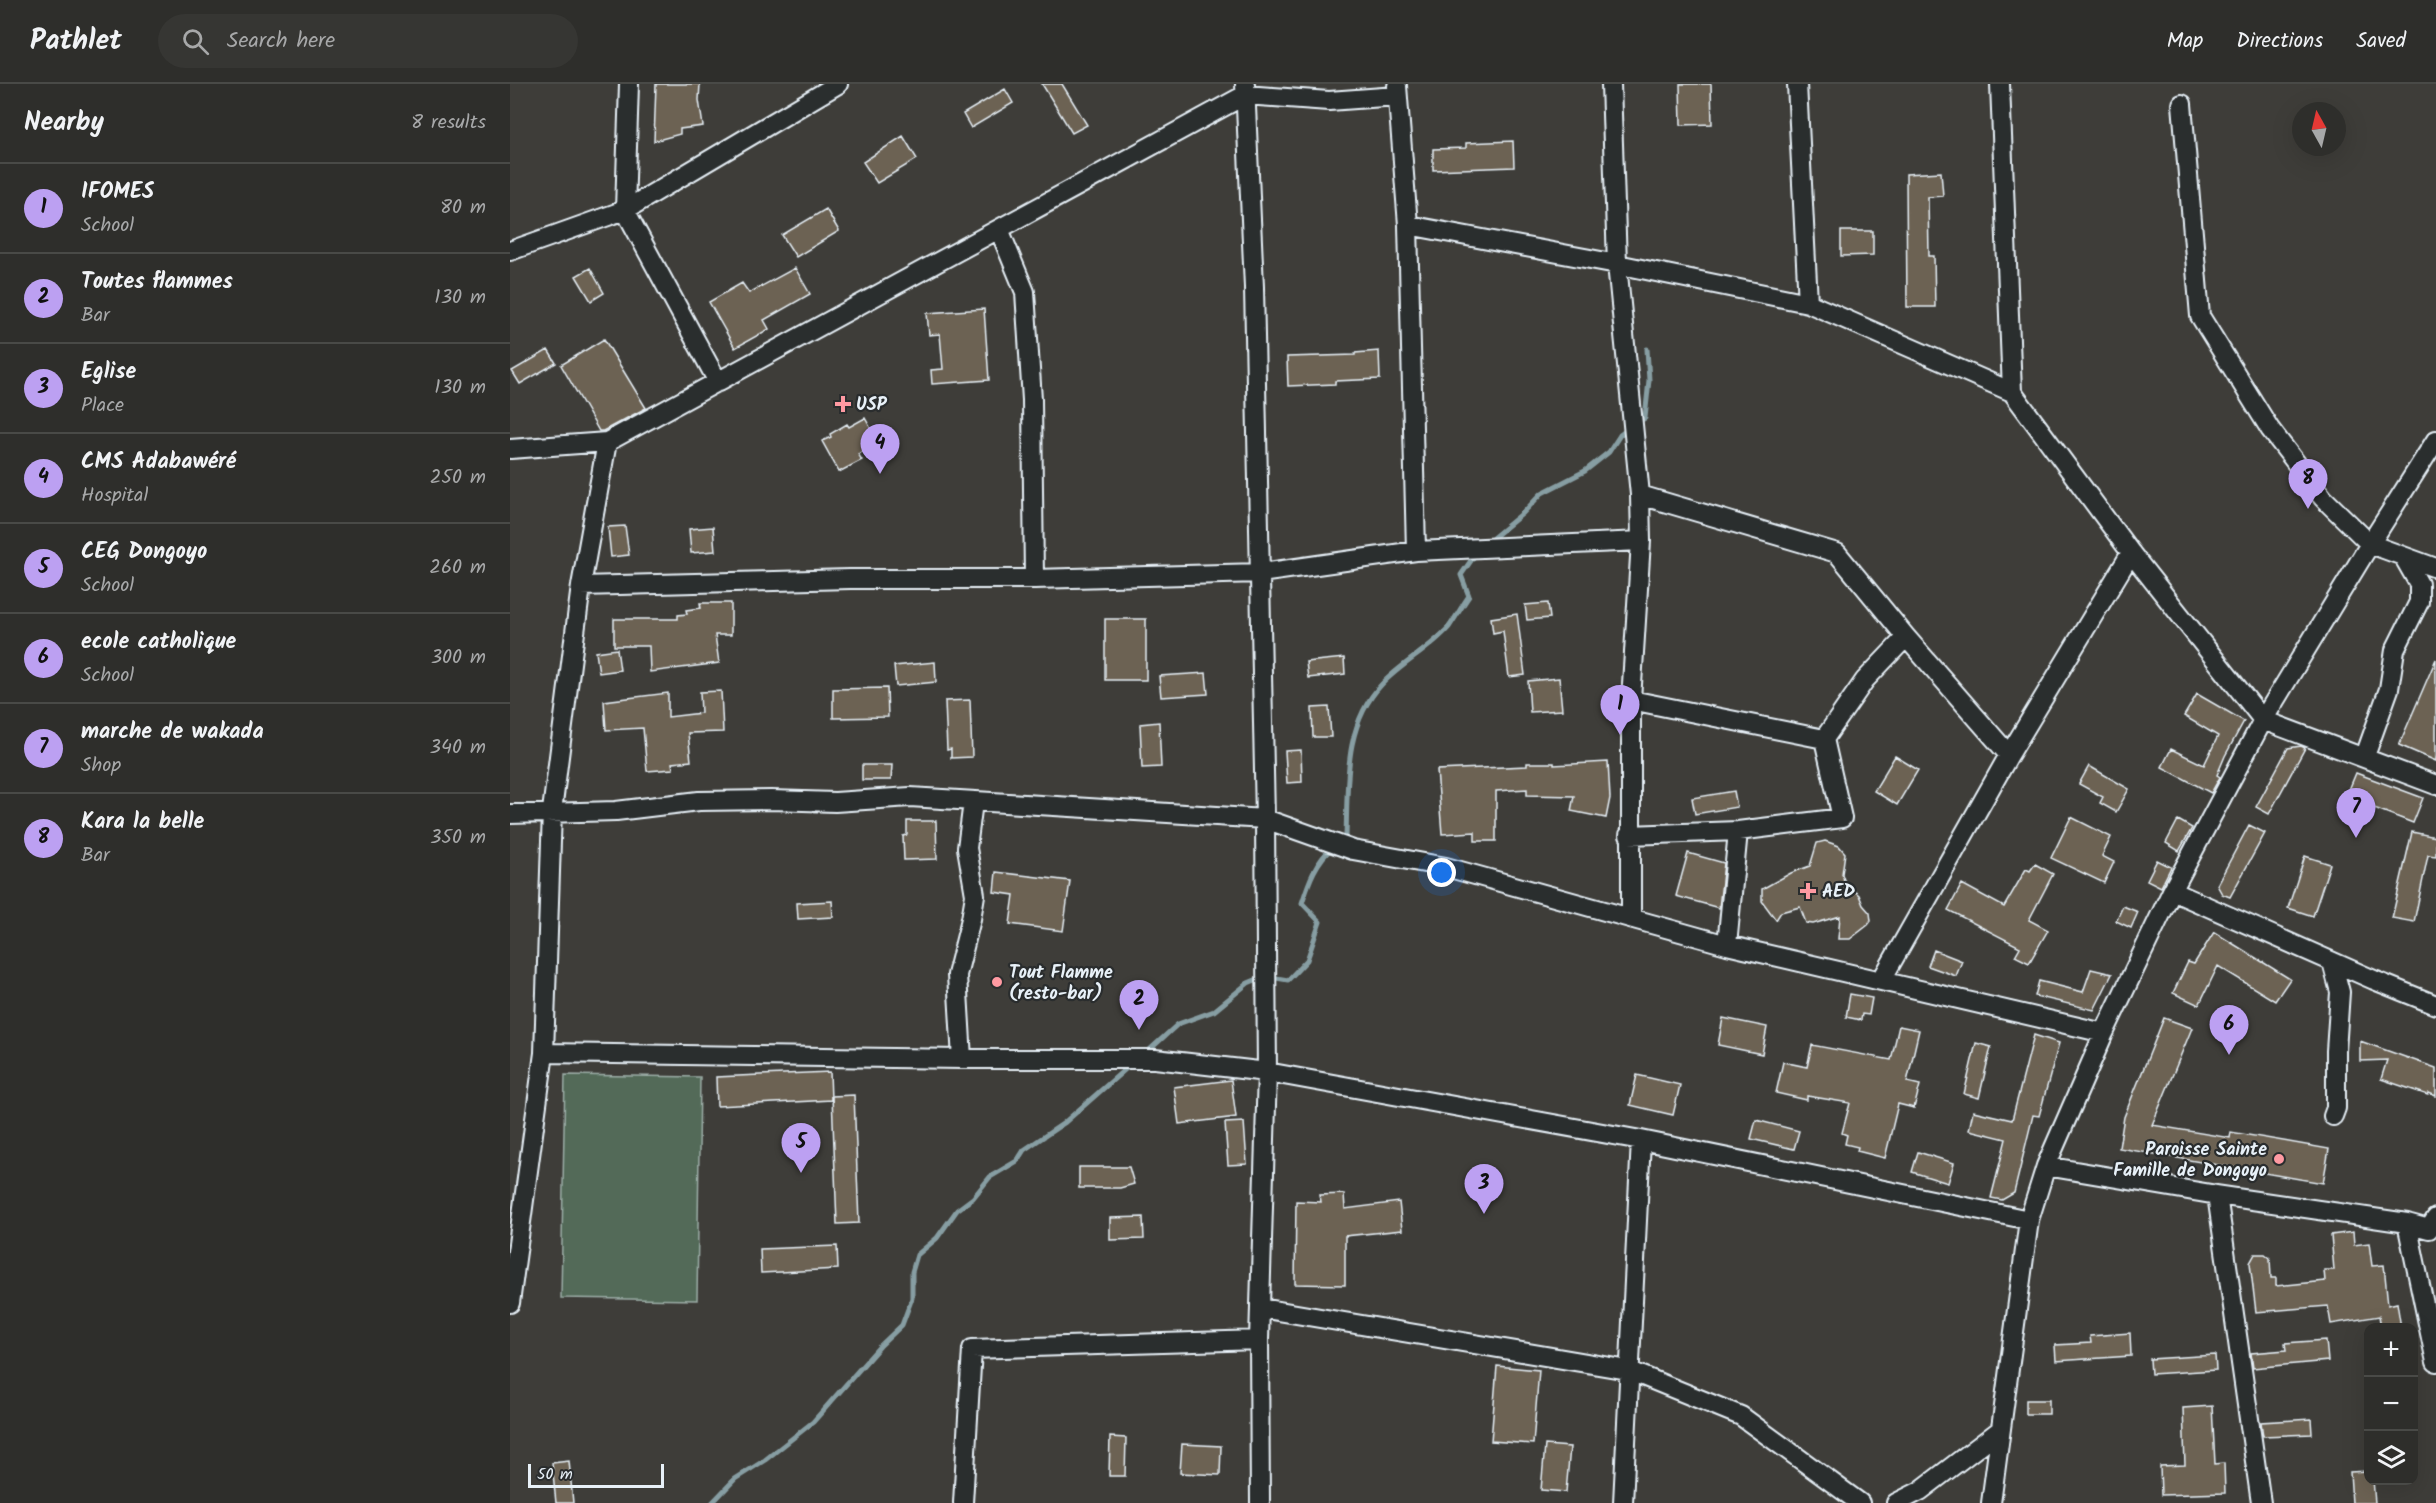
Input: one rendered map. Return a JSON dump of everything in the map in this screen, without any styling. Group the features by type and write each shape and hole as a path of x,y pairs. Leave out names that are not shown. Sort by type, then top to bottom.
{"street":[{"path":"629,84 625,210 718,382"},
{"path":"510,250 625,210 838,84"},
{"path":"1611,84 1617,264 1640,495 1641,541 1631,700 1629,835 1631,918"},
{"path":"1797,84 1808,303"},
{"path":"2000,84 2012,392"},
{"path":"1245,89 1254,287 1265,819 1267,1072 1259,1340 1260,1503"},
{"path":"510,449 607,442 999,229 1245,89 1329,101 1397,90 1408,225 1416,551"},
{"path":"2182,104 2200,316 2270,429 2323,498 2370,544 2436,568"},
{"path":"1408,225 1808,303 2012,392 2131,553 2263,720 2365,756 2436,785"},
{"path":"999,229 1024,292 1032,400 1034,579"},
{"path":"1991,1503 2029,1220 2046,1166 2104,1033 2172,891 2263,720 2436,440"},
{"path":"510,1303 544,1053 552,811 581,586 607,442"},
{"path":"1640,495 1837,553 1906,637 2009,755"},
{"path":"581,586 850,579 1034,579 1261,573 1416,551 1641,541"},
{"path":"1881,981 2009,755 2131,553"},
{"path":"2365,756 2389,689 2395,650 2419,602 2419,584 2403,556"},
{"path":"1629,835 1738,831 1842,818 1824,739 1865,680 1906,637"},
{"path":"1631,700 1824,739"},
{"path":"510,814 552,811 616,811 699,801 835,802 910,797 1265,819 1353,850 1446,867 1727,945 2104,1033"},
{"path":"962,1059 957,975 975,895 967,848 973,802"},
{"path":"1727,945 1738,831"},
{"path":"2172,891 2436,1005"},
{"path":"2332,962 2340,992 2334,1116"},
{"path":"544,1053 962,1059 1155,1059 1267,1072 1641,1140 2029,1220"},
{"path":"1623,1503 1641,1140"},
{"path":"2046,1166 2217,1195 2434,1226"},
{"path":"2217,1195 2261,1503"},
{"path":"2407,1223 2436,1362"},
{"path":"1261,1308 1628,1370 1741,1416 1860,1503"},
{"path":"963,1503 972,1349 1259,1340"},
{"path":"1896,1503 1920,1491 2000,1431"}],"green space":[{"path":"565,1075 700,1077 697,1300 561,1298"}],"building":[{"path":"656,84 700,84 699,100 703,126 680,129 680,134 654,141"},
{"path":"1042,84 1062,84 1087,125 1072,133"},
{"path":"1680,84 1711,84 1712,124 1681,125"},
{"path":"1005,89 1013,103 971,128 963,114"},
{"path":"903,136 917,159 877,183 863,162"},
{"path":"1513,141 1514,167 1433,170 1433,149 1466,148 1466,143"},
{"path":"1941,172 1943,196 1928,197 1929,256 1934,256 1935,307 1907,307 1906,174"},
{"path":"826,209 839,231 796,257 782,235"},
{"path":"1841,231 1873,231 1873,255 1841,256"},
{"path":"590,268 604,293 591,301 576,276"},
{"path":"795,268 810,294 764,320 769,329 735,348 709,302 742,283 749,293"},
{"path":"984,309 989,380 932,384 931,370 943,369 940,334 929,335 927,313"},
{"path":"604,339 646,408 599,431 561,365"},
{"path":"548,350 556,363 520,384 512,371"},
{"path":"1379,351 1380,379 1288,386 1287,357 1355,355 1355,353"},
{"path":"865,418 879,443 858,454 862,460 839,472 822,441 847,424 849,427"},
{"path":"625,526 629,555 611,557 608,527"},
{"path":"713,527 715,551 691,553 689,529"},
{"path":"700,603 731,603 731,635 715,635 719,663 650,672 649,646 614,646 614,619 678,619 678,615 687,614 686,610 701,608"},
{"path":"1548,603 1550,618 1527,620 1525,605"},
{"path":"1517,614 1525,675 1509,677 1503,631 1493,633 1491,618"},
{"path":"1105,619 1146,619 1146,680 1105,680"},
{"path":"617,649 620,670 599,673 596,652"},
{"path":"1344,658 1345,674 1308,678 1306,662"},
{"path":"2436,659 2436,761 2399,745"},
{"path":"935,662 936,682 896,686 894,666"},
{"path":"1206,673 1208,694 1161,697 1159,676"},
{"path":"1559,678 1562,710 1530,712 1528,681"},
{"path":"887,688 888,717 833,718 833,689"},
{"path":"721,691 723,732 688,733 691,761 672,763 673,769 647,771 643,728 606,730 604,701 668,693 668,717 701,713 700,692"},
{"path":"2197,694 2244,721 2225,756 2217,775 2220,777 2211,793 2162,767 2171,749 2204,765 2218,736 2184,716"},
{"path":"970,700 972,757 951,758 951,749 947,750 945,701"},
{"path":"1329,707 1331,737 1313,737 1312,708"},
{"path":"1159,722 1161,767 1142,768 1140,724"},
{"path":"2301,746 2305,748 2269,814 2256,807 2288,748"},
{"path":"1301,750 1302,782 1287,783 1285,751"},
{"path":"1895,756 1918,770 1897,805 1874,791"},
{"path":"1608,762 1610,798 1606,818 1571,811 1574,796 1527,795 1527,789 1496,791 1496,841 1475,841 1475,832 1442,834 1437,770 1527,766 1527,763 1554,763 1554,765"},
{"path":"862,765 892,765 891,780 862,780"},
{"path":"2089,766 2129,789 2116,812 2100,803 2103,797 2079,784"},
{"path":"2356,773 2423,798 2413,823 2346,797"},
{"path":"1734,791 1737,807 1695,814 1692,798"},
{"path":"2071,817 2111,837 2102,856 2114,862 2104,883 2051,858"},
{"path":"2178,820 2192,828 2179,851 2166,843"},
{"path":"907,821 936,821 937,859 904,860 903,836 907,835"},
{"path":"2249,825 2265,833 2230,897 2222,894 2217,885"},
{"path":"2412,832 2436,837 2436,856 2428,855 2414,922 2392,918"},
{"name":"AED","path":"1825,841 1839,846 1845,853 1842,874 1845,883 1859,895 1863,905 1870,913 1871,921 1868,925 1850,939 1838,939 1840,916 1813,924 1806,923 1800,907 1781,912 1776,920 1762,901 1762,889 1791,873 1810,866 1817,843"},
{"path":"1688,853 1724,863 1719,908 1676,896"},
{"path":"2305,856 2330,864 2313,916 2288,908"},
{"path":"2157,860 2171,867 2161,887 2147,880"},
{"path":"2035,864 2053,874 2029,920 2048,930 2029,963 2015,956 2020,947 1948,910 1962,884 2004,907 2026,869 2030,871"},
{"path":"996,872 1070,881 1063,931 1010,924 1014,895 994,892"},
{"path":"832,901 833,917 798,919 797,903"},
{"path":"2123,906 2138,912 2131,928 2116,921"},
{"path":"2214,932 2290,979 2275,1001 2218,966 2199,1005 2173,993 2188,962 2194,964"},
{"path":"1934,950 1962,961 1956,976 1928,966"},
{"path":"2091,969 2112,974 2094,1010 2035,996 2039,981 2083,992"},
{"path":"1850,994 1872,998 1869,1015 1862,1014 1861,1020 1846,1017"},
{"path":"1723,1018 1767,1027 1762,1054 1718,1045"},
{"path":"2164,1018 2192,1028 2152,1125 2230,1138 2231,1132 2329,1149 2323,1183 2119,1148 2124,1117"},
{"path":"1899,1026 1919,1030 1907,1082 1920,1085 1914,1108 1898,1104 1885,1158 1857,1151 1858,1147 1845,1144 1847,1135 1842,1133 1850,1103 1807,1096 1807,1100 1776,1093 1783,1062 1807,1067 1812,1045 1891,1060"},
{"path":"2034,1035 2059,1043 2039,1116 2033,1115 2014,1193 2002,1200 1991,1198 2006,1139 1969,1130 1973,1111 2012,1120"},
{"path":"2360,1041 2436,1068 2436,1096 2381,1079 2387,1060 2360,1061"},
{"path":"1976,1043 1991,1047 1979,1098 1964,1094"},
{"path":"830,1072 831,1100 717,1106 716,1077"},
{"path":"1637,1075 1680,1085 1673,1115 1630,1105"},
{"path":"1231,1080 1236,1117 1179,1124 1174,1087"},
{"path":"854,1095 859,1223 837,1224 832,1096"},
{"path":"1756,1120 1799,1131 1794,1149 1751,1139"},
{"path":"1244,1122 1247,1164 1228,1165 1225,1123"},
{"path":"1918,1152 1954,1163 1948,1183 1912,1172"},
{"path":"1079,1167 1129,1167 1134,1184 1120,1188 1079,1188"},
{"path":"1344,1194 1345,1209 1399,1202 1402,1230 1345,1236 1345,1285 1295,1284 1296,1201 1321,1202 1320,1195"},
{"path":"1143,1217 1144,1239 1110,1240 1110,1218"},
{"path":"2353,1232 2354,1245 2369,1243 2372,1266 2384,1265 2388,1305 2397,1303 2400,1323 2380,1323 2379,1316 2331,1324 2328,1306 2256,1312 2250,1263 2255,1254 2265,1254 2270,1258 2271,1278 2276,1278 2276,1286 2325,1281 2324,1270 2334,1270 2331,1235"},
{"path":"837,1246 838,1269 761,1273 760,1249"},
{"path":"2130,1333 2131,1356 2056,1361 2055,1345 2091,1343 2090,1336"},
{"path":"2326,1340 2328,1361 2253,1368 2251,1353 2286,1350 2285,1343"},
{"path":"2215,1355 2216,1370 2151,1374 2150,1359"},
{"path":"1497,1366 1539,1370 1533,1444 1491,1441"},
{"path":"2026,1400 2049,1400 2049,1414 2026,1414"},
{"path":"2212,1406 2215,1464 2224,1463 2225,1493 2161,1495 2160,1466 2185,1465 2183,1408"},
{"path":"2311,1419 2312,1434 2263,1436 2261,1422"},
{"path":"1110,1437 1126,1438 1125,1476 1109,1476"},
{"path":"1182,1444 1221,1446 1220,1475 1180,1473"},
{"path":"1545,1445 1570,1447 1566,1492 1541,1490"},
{"path":"569,1461 573,1503 556,1503 552,1463"},
{"path":"2364,1471 2364,1485 2373,1485 2375,1503 2352,1503 2350,1472"}],"waterway":[{"path":"1636,423 1645,418 1649,380 1647,349"},
{"path":"1488,542 1523,513 1542,493 1585,471 1609,452 1620,435 1628,429"},
{"path":"1341,840 1346,836 1350,756 1360,718 1369,700 1382,684 1449,627 1469,596 1461,575 1477,552"},
{"path":"1145,1054 1178,1024 1214,1011 1248,983 1265,976 1288,980 1307,960 1320,922 1302,903 1310,879 1334,846"},
{"path":"712,1503 735,1479 765,1460 813,1422 880,1346 902,1325 912,1298 912,1272 917,1255 937,1238 957,1210 973,1198 990,1177 1017,1161 1024,1150 1064,1123 1130,1065"}],"place":[{"name":"USP","path":"843,404"},
{"name":"CMS Adabawéré","path":"880,474"},
{"name":"Kara la belle","path":"2308,509"},
{"name":"IFOMES","path":"1620,735"},
{"name":"marche de wakada","path":"2356,838"},
{"name":"AED","path":"1808,891"},
{"name":"Tout Flamme (resto-bar)","path":"997,982"},
{"name":"Toutes flammes","path":"1139,1030"},
{"name":"ecole catholique","path":"2229,1055"},
{"name":"Paroisse Sainte Famille de Dongoyo","path":"2279,1159"},
{"name":"CEG Dongoyo","path":"801,1173"},
{"name":"Eglise","path":"1484,1214"}]}
